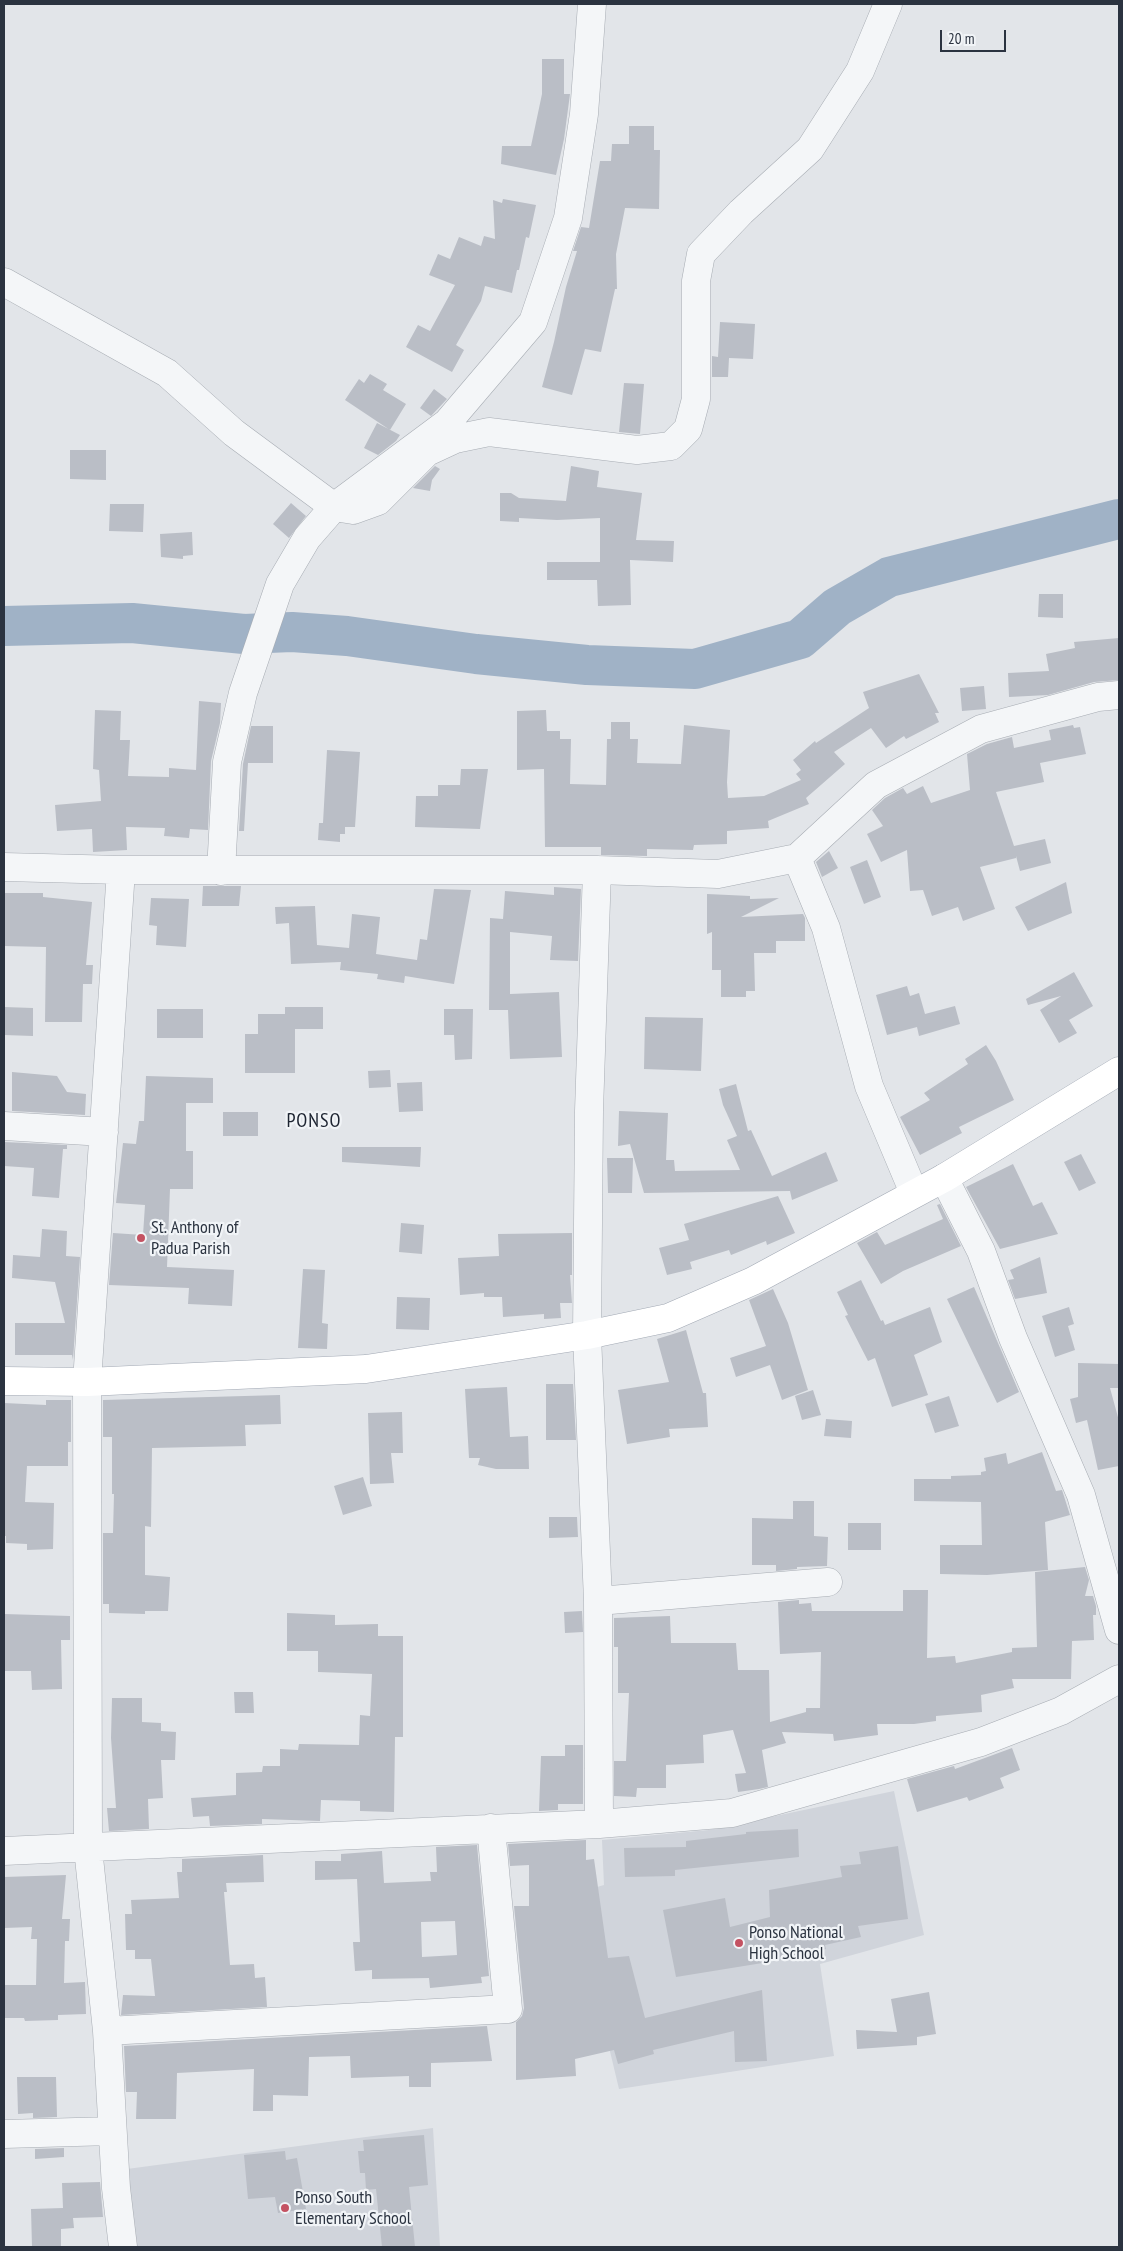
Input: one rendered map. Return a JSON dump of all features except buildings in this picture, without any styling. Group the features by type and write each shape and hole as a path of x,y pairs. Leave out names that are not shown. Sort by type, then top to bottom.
{"main road":[{"path":"4,1381 87,1382 366,1369 587,1335 668,1318 754,1281 944,1178 1119,1071"}],"street":[{"path":"221,871 227,762 242,693 280,584 307,538 334,507 447,423 533,322 568,218 584,114 592,4"},
{"path":"4,282 167,373 234,432 334,507 353,510 378,501 427,452 455,439 489,432 637,450 670,446 688,429 696,399 696,281 701,254 741,212 810,149 860,71 888,4"},
{"path":"4,867 221,871 597,870 718,874 797,858 876,785 981,729 1098,697 1119,695"},
{"path":"797,858 826,928 869,1086 914,1193"},
{"path":"121,870 87,1382 88,1848 107,2031 112,2131 123,2247"},
{"path":"597,870 590,1111 587,1335 598,1601 599,1824"},
{"path":"4,1126 104,1132"},
{"path":"944,1178 981,1251 1013,1338 1081,1495 1119,1630"},
{"path":"598,1601 828,1582"},
{"path":"4,1851 599,1824 732,1813 981,1742 1061,1711 1119,1679"},
{"path":"107,2031 508,2009 491,1828"},
{"path":"4,2134 112,2131"}],"shaded area":[{"name":"Ponso National High School","path":"894,1791 924,1935 820,1964 834,2056 619,2089 586,1951 569,1895 604,1885 602,1840 709,1830"},
{"name":"Ponso South Elementary School","path":"433,2128 440,2247 137,2247 127,2169"}],"waterway":[{"path":"4,626 132,623 244,634 292,632 347,636 476,654 587,665 695,669 800,639 837,607 889,577 1119,519"}],"place":[{"name":"St. Anthony of Padua Parish","path":"141,1238"},
{"name":"Ponso National High School","path":"739,1943"},
{"name":"Ponso South Elementary School","path":"285,2208"}],"district":[{"name":"PONSO","path":"314,1121"}]}
